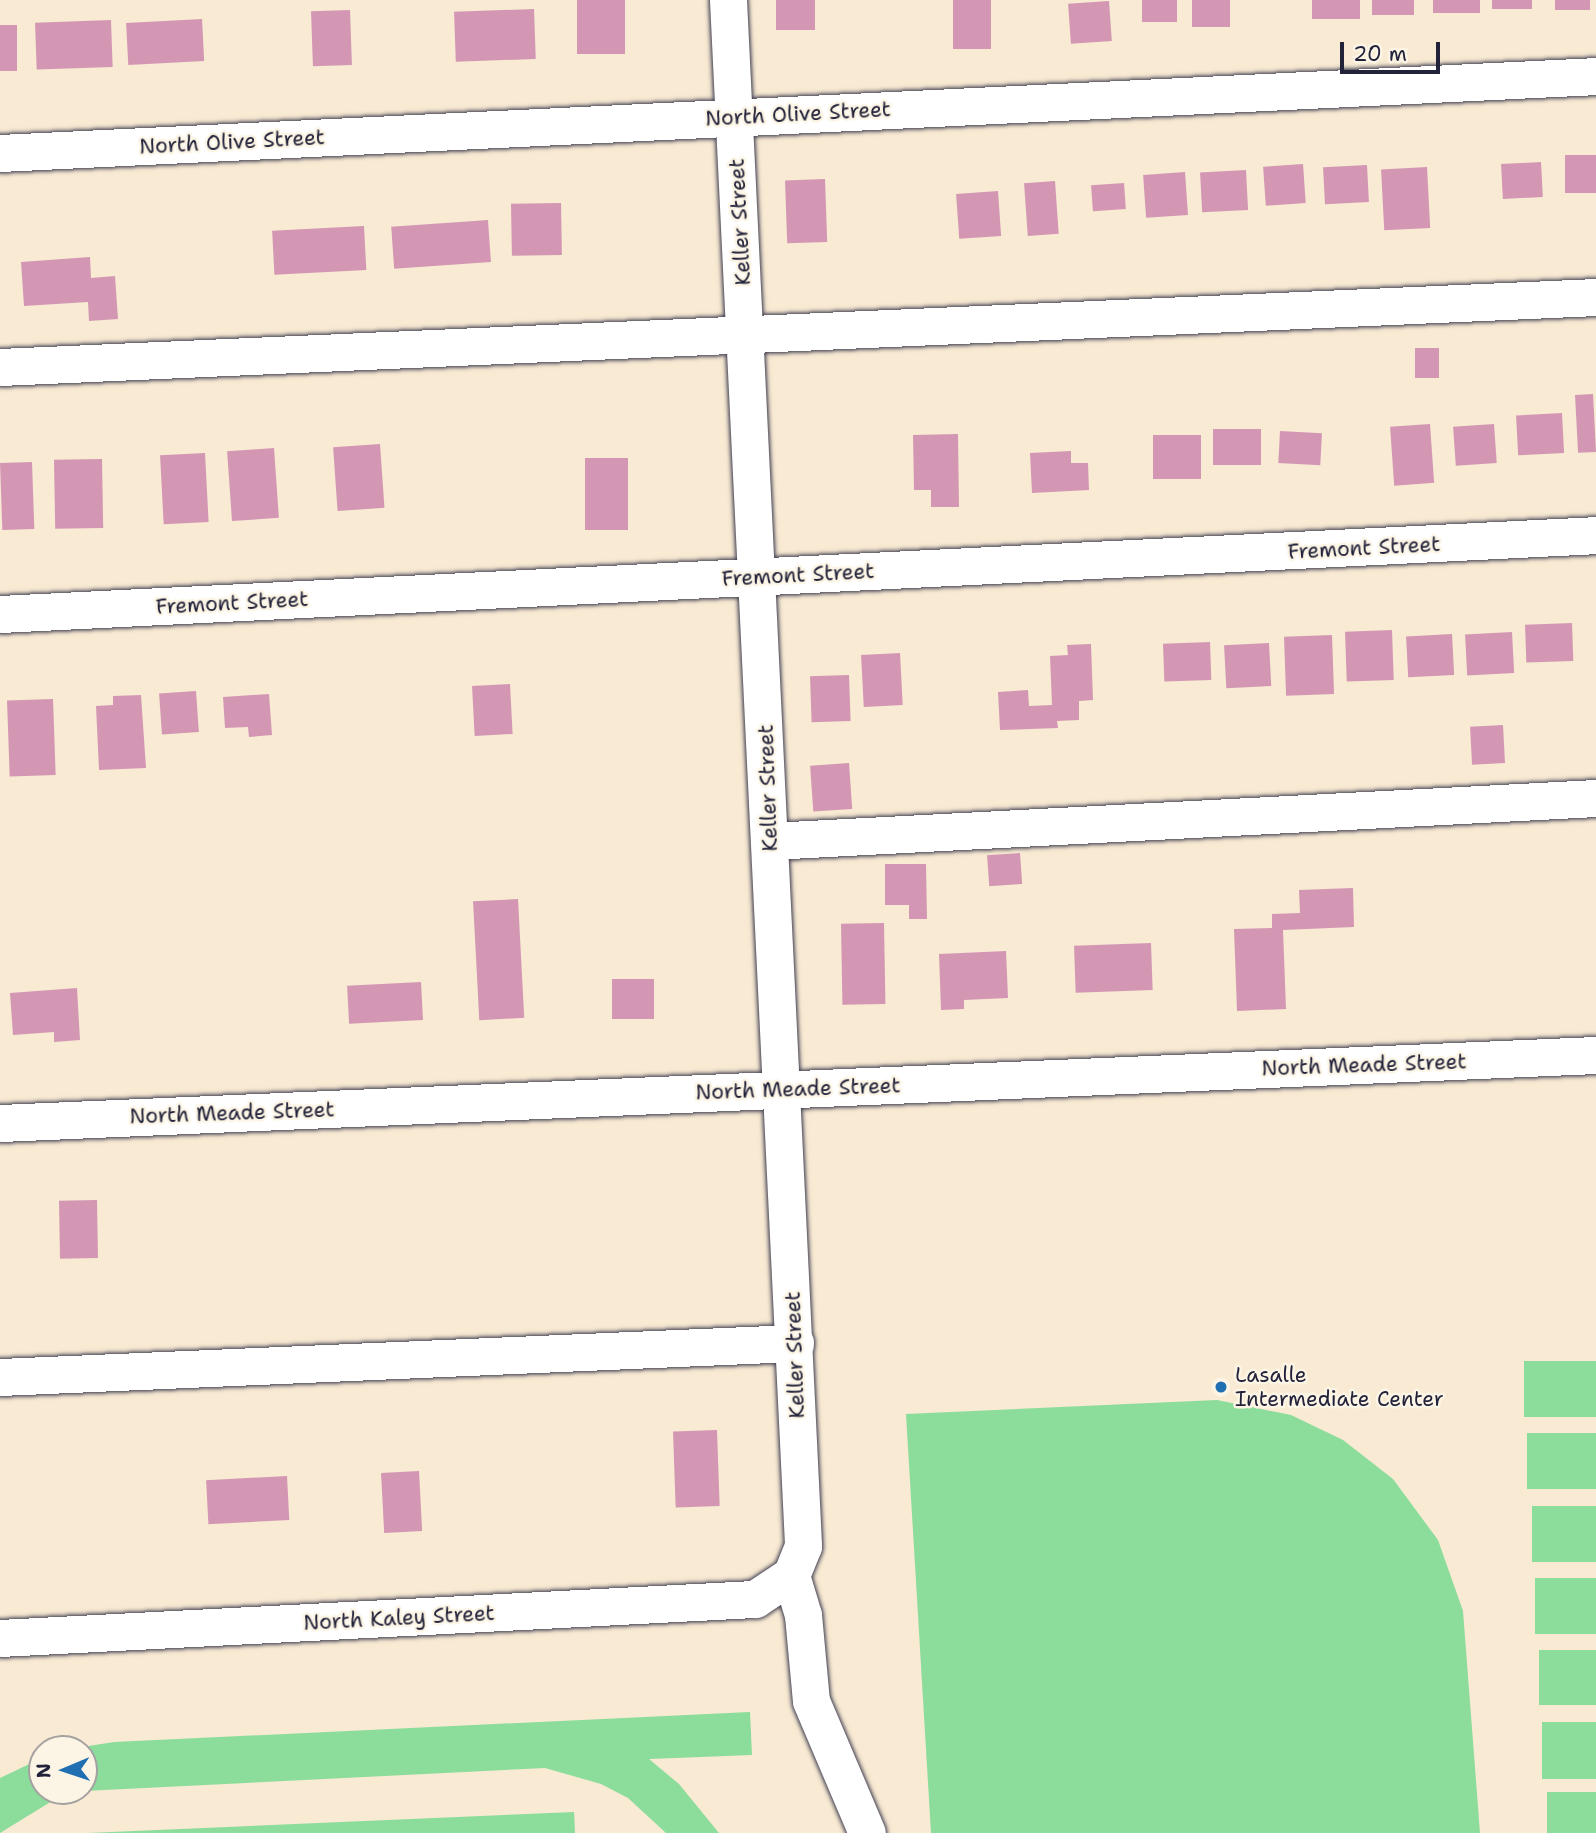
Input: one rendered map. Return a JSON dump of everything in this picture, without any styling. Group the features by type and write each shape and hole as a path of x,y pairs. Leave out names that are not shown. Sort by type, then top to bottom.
{"street":[{"name":"Keller Street","path":"728,0 759,577 795,1343 803,1546 791,1575"},
{"name":"North Olive Street","path":"0,153 1596,76"},
{"path":"0,367 1596,297"},
{"name":"Fremont Street","path":"0,614 1596,535"},
{"path":"770,841 1596,798"},
{"name":"North Meade Street","path":"0,1123 1596,1055"},
{"path":"0,1377 795,1343"},
{"path":"791,1575 803,1615 810,1701 867,1833"},
{"name":"North Kaley Street","path":"0,1637 755,1599 791,1575"}],"green space":[{"path":"1524,1361 1596,1361 1596,1417 1524,1417"},
{"path":"1217,1400 1291,1415 1343,1440 1393,1479 1438,1540 1463,1611 1480,1833 931,1833 906,1414"},
{"path":"1527,1433 1596,1433 1596,1489 1527,1489"},
{"path":"1532,1506 1596,1506 1596,1562 1532,1562"},
{"path":"1535,1578 1596,1578 1596,1634 1535,1634"},
{"path":"1539,1650 1596,1650 1596,1705 1539,1705"},
{"path":"750,1712 752,1755 649,1759 679,1784 719,1833 666,1833 628,1798 601,1784 545,1768 98,1790 98,1745"},
{"path":"1542,1722 1596,1722 1596,1779 1542,1779"},
{"path":"28,1765 28,1805 46,1805 0,1833 0,1778"},
{"path":"1547,1792 1596,1792 1596,1833 1547,1833"},
{"path":"574,1812 575,1833 88,1833"}],"building":[{"path":"577,0 625,0 625,54 577,54"},
{"path":"776,0 815,0 815,30 776,30"},
{"path":"953,0 991,0 991,49 953,49"},
{"path":"1142,0 1177,0 1177,22 1142,22"},
{"path":"1192,0 1230,0 1230,27 1192,27"},
{"path":"1312,0 1360,0 1360,19 1312,19"},
{"path":"1372,0 1414,0 1414,15 1372,15"},
{"path":"1433,0 1480,0 1480,13 1433,13"},
{"path":"1492,0 1532,0 1532,9 1492,9"},
{"path":"1555,0 1590,0 1590,10 1555,10"},
{"path":"1109,1 1112,41 1071,44 1068,4"},
{"path":"534,9 536,59 456,62 454,12"},
{"path":"350,10 352,65 313,66 311,11"},
{"path":"202,19 204,61 128,65 126,23"},
{"path":"111,20 113,67 37,70 35,23"},
{"path":"0,25 17,25 17,71 0,71"},
{"path":"1565,155 1596,155 1596,193 1565,193"},
{"path":"1541,162 1543,197 1503,199 1501,164"},
{"path":"1303,164 1306,203 1266,206 1263,167"},
{"path":"1367,165 1369,202 1325,204 1323,167"},
{"path":"1427,167 1430,228 1384,230 1381,169"},
{"path":"1246,170 1248,210 1202,212 1200,172"},
{"path":"1185,172 1188,215 1146,218 1143,175"},
{"path":"825,179 827,242 787,243 785,180"},
{"path":"1055,181 1059,234 1028,236 1024,183"},
{"path":"1124,183 1126,209 1093,211 1091,185"},
{"path":"998,191 1001,236 959,239 956,194"},
{"path":"561,203 562,255 512,256 511,204"},
{"path":"488,220 491,262 394,269 391,227"},
{"path":"364,226 366,270 274,275 272,231"},
{"path":"90,257 91,278 115,276 118,319 89,321 88,302 24,306 21,262"},
{"path":"1415,348 1439,348 1439,378 1415,378"},
{"path":"1593,394 1596,452 1578,453 1575,395"},
{"path":"1562,413 1564,453 1518,455 1516,415"},
{"path":"1430,424 1434,483 1394,486 1390,427"},
{"path":"1494,424 1497,463 1456,466 1453,427"},
{"path":"1213,429 1261,429 1261,465 1213,465"},
{"path":"1280,431 1322,433 1320,465 1278,463"},
{"path":"958,434 959,507 931,507 931,490 914,490 913,435"},
{"path":"1153,435 1201,435 1201,479 1153,479"},
{"path":"380,444 384,508 338,511 333,447"},
{"path":"274,448 279,518 232,521 227,451"},
{"path":"1071,451 1071,463 1088,463 1089,490 1032,493 1030,453"},
{"path":"205,453 209,522 164,524 160,455"},
{"path":"585,458 628,458 628,530 585,530"},
{"path":"102,459 103,528 55,529 54,460"},
{"path":"32,462 34,529 2,530 0,463"},
{"path":"1572,623 1573,661 1526,663 1525,625"},
{"path":"1392,630 1394,680 1347,682 1345,632"},
{"path":"1512,632 1514,673 1467,675 1465,634"},
{"path":"1452,634 1454,675 1408,677 1406,636"},
{"path":"1332,635 1334,694 1286,696 1284,637"},
{"path":"1210,642 1211,680 1164,682 1163,644"},
{"path":"1269,643 1271,686 1226,688 1224,645"},
{"path":"1091,644 1093,700 1079,701 1079,720 1057,721 1058,728 1000,730 998,692 1028,690 1029,706 1052,705 1050,656 1068,655 1067,645"},
{"path":"900,653 903,705 864,707 861,655"},
{"path":"849,675 851,721 812,722 810,676"},
{"path":"510,684 513,734 475,736 472,686"},
{"path":"196,691 199,732 162,734 159,694"},
{"path":"269,694 272,735 249,737 248,727 225,728 223,697"},
{"path":"141,695 146,768 99,770 96,706 113,705 113,696"},
{"path":"53,699 56,775 10,777 7,701"},
{"path":"1503,725 1505,763 1472,765 1470,727"},
{"path":"849,763 852,809 813,812 810,766"},
{"path":"1020,853 1022,884 989,886 987,855"},
{"path":"885,864 926,864 927,919 909,919 909,905 885,905"},
{"path":"1353,888 1354,927 1283,930 1286,1009 1237,1011 1234,929 1272,928 1272,914 1300,913 1299,890"},
{"path":"518,899 524,1018 479,1020 473,901"},
{"path":"884,923 885,1004 842,1005 841,924"},
{"path":"1151,943 1153,990 1076,993 1074,946"},
{"path":"1006,951 1008,998 964,1000 964,1009 941,1010 939,954"},
{"path":"612,979 654,979 654,1019 612,1019"},
{"path":"421,982 423,1020 349,1024 347,986"},
{"path":"77,988 80,1040 54,1042 54,1032 13,1035 10,993"},
{"path":"97,1200 98,1258 60,1259 59,1201"},
{"path":"717,1430 720,1506 676,1507 673,1432"},
{"path":"419,1471 422,1531 384,1533 381,1473"},
{"path":"287,1476 289,1520 208,1524 206,1480"}],"place":[{"name":"Lasalle Intermediate Center","path":"1221,1387"}]}
